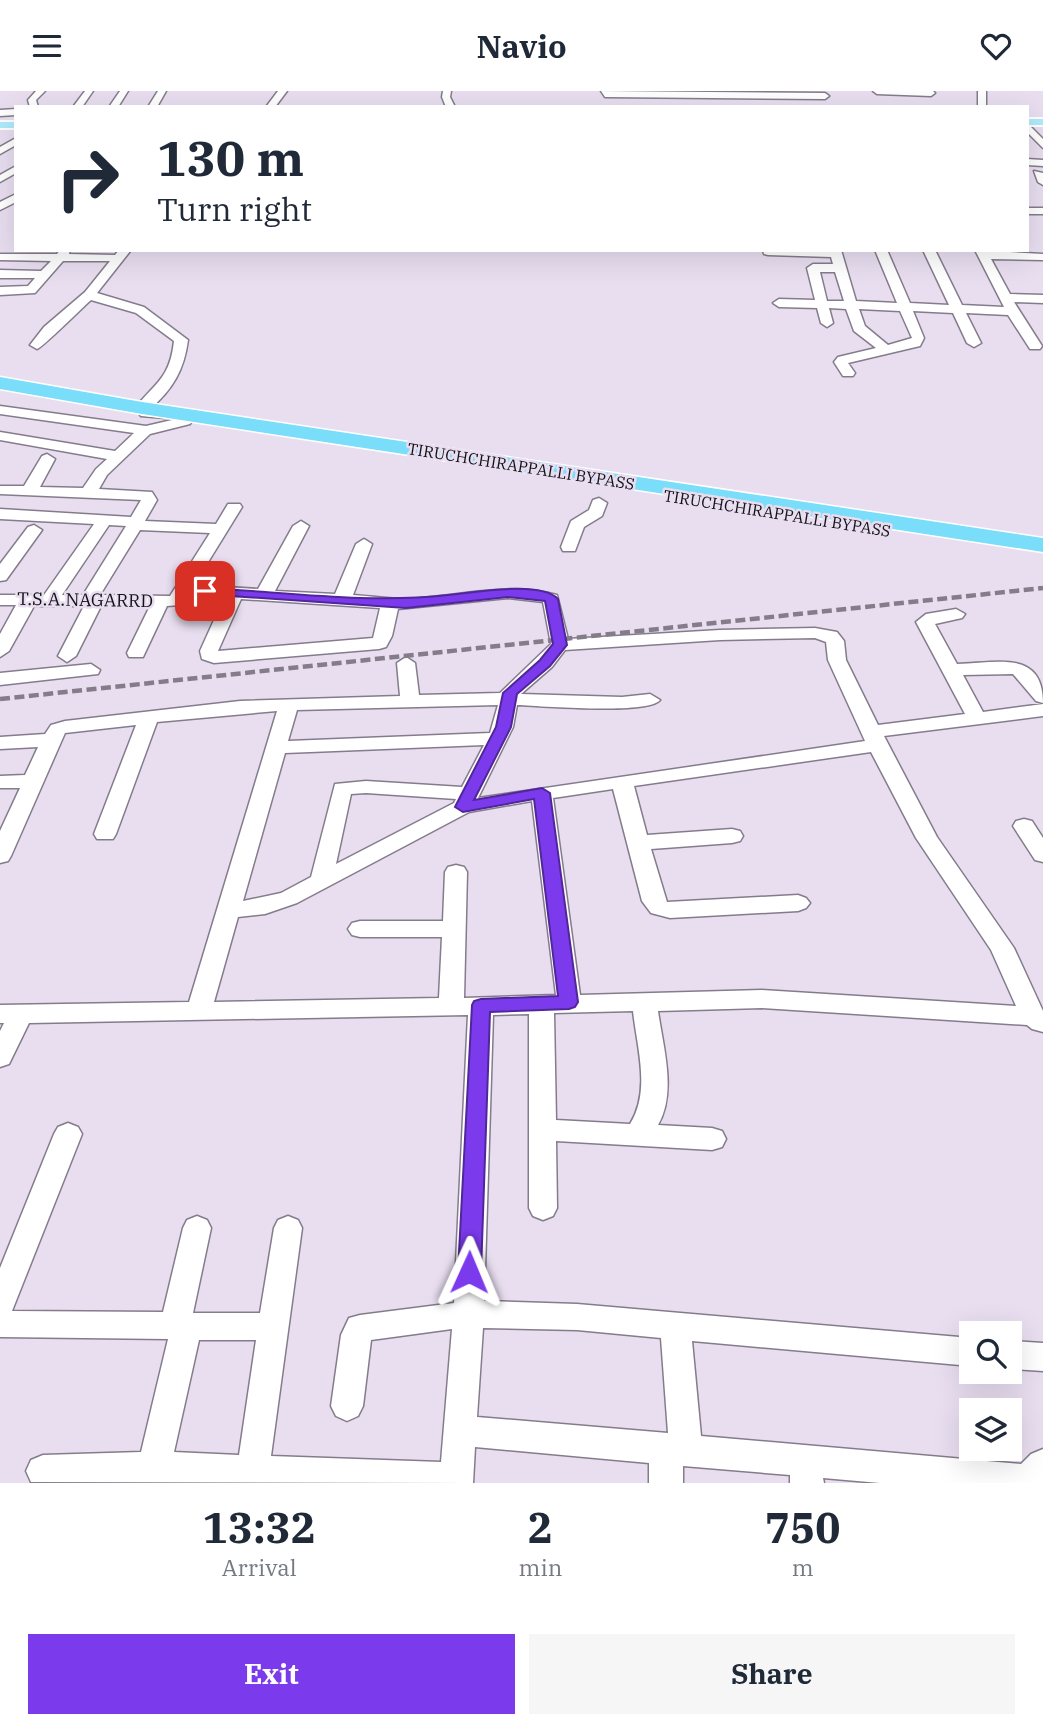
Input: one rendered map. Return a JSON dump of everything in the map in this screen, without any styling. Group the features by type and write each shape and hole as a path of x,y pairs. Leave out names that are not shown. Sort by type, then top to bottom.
{"highway":[{"path":"0,383 55,391 135,410"},
{"name":"TIRUCHCHIRAPPALLI BYPASS","path":"0,393 135,410 1043,545"},
{"name":"TIRUCHCHIRAPPALLI BYPASS","path":"135,410 220,427 1043,553"}],"street":[{"path":"877,91 896,94 931,92"},
{"path":"605,93 824,94"},
{"path":"1029,127 1043,145"},
{"path":"836,252 859,328 886,350"},
{"path":"848,373 841,362 843,360 918,341 882,252"},
{"path":"930,252 974,343"},
{"path":"982,253 1039,257 1043,270"},
{"path":"982,253 1012,311 1035,346"},
{"path":"0,291 27,292 63,254"},
{"path":"9,255 122,254"},
{"path":"37,345 49,330 89,295 122,254"},
{"path":"827,323 813,268 840,268"},
{"path":"0,274 45,275"},
{"path":"89,295 140,310 181,339 179,364 163,390 135,410"},
{"path":"1006,298 1043,299"},
{"path":"779,303 1012,311"},
{"path":"0,409 146,430 185,421"},
{"name":"TIRUCHCHIRAPPALLI BYPASS","path":"135,410 210,422 220,427"},
{"path":"0,428 4,443 118,456"},
{"path":"88,493 101,472 146,430"},
{"path":"29,492 47,459"},
{"path":"3,491 149,497 91,601 67,656"},
{"path":"569,547 578,524 596,513 600,503"},
{"path":"186,585 234,507"},
{"path":"0,515 221,529"},
{"path":"49,601 105,520"},
{"path":"264,594 301,526"},
{"path":"0,576 34,530"},
{"path":"342,600 364,544"},
{"name":"T.S.A.NAGARRD","path":"0,600 175,601 186,585 205,591 406,604 508,593 545,596 551,599 560,645"},
{"path":"234,593 209,651 209,655 214,657 379,643 390,603"},
{"path":"0,650 28,600"},
{"path":"136,653 161,601"},
{"path":"956,614 932,618 925,622 977,718"},
{"path":"229,910 276,903 467,801 503,727 510,693 545,663 560,645 720,635 815,633 831,636 835,641 837,660 874,739 927,838 1002,948 1038,1020"},
{"path":"406,663 410,703"},
{"path":"953,670 1016,667 1023,671 1043,697"},
{"path":"0,679 91,670"},
{"path":"3,845 51,740 58,729 65,727 289,704 508,699 622,703 650,699"},
{"path":"200,1010 289,704"},
{"path":"321,881 342,788 366,787 467,801 542,793 874,739 977,718 1043,710"},
{"path":"105,834 149,718"},
{"path":"277,747 496,739"},
{"path":"0,743 51,740"},
{"path":"0,782 33,781"},
{"path":"622,782 654,901 659,908 670,910 798,903"},
{"path":"542,793 569,1002"},
{"path":"1024,827 1043,855"},
{"path":"639,843 733,836"},
{"path":"451,1007 456,873"},
{"path":"360,929 454,929"},
{"path":"0,1057 10,1014 762,999 1038,1020"},
{"path":"638,1135 653,1109 655,1088 644,1000"},
{"path":"541,1003 544,1208"},
{"path":"43,1471 153,1475 253,1470 456,1481 469,1314 481,1005"},
{"path":"543,1130 712,1139"},
{"path":"0,1305 68,1134"},
{"path":"153,1475 197,1228"},
{"path":"253,1470 288,1229"},
{"path":"347,1406 356,1335 360,1328 469,1314 578,1317 959,1351"},
{"path":"0,1324 273,1327"},
{"path":"666,1483 676,1449 675,1326"},
{"path":"1022,1356 1043,1357"},
{"path":"461,1431 676,1449 806,1472 1032,1476"}],"railway":[{"path":"0,699 1043,588"}],"route":[{"path":"205,591 406,604 508,593 533,594 551,599 560,645 545,663 510,693 503,727 474,790 463,807 542,793 569,1002 481,1005 469,1272"}]}
